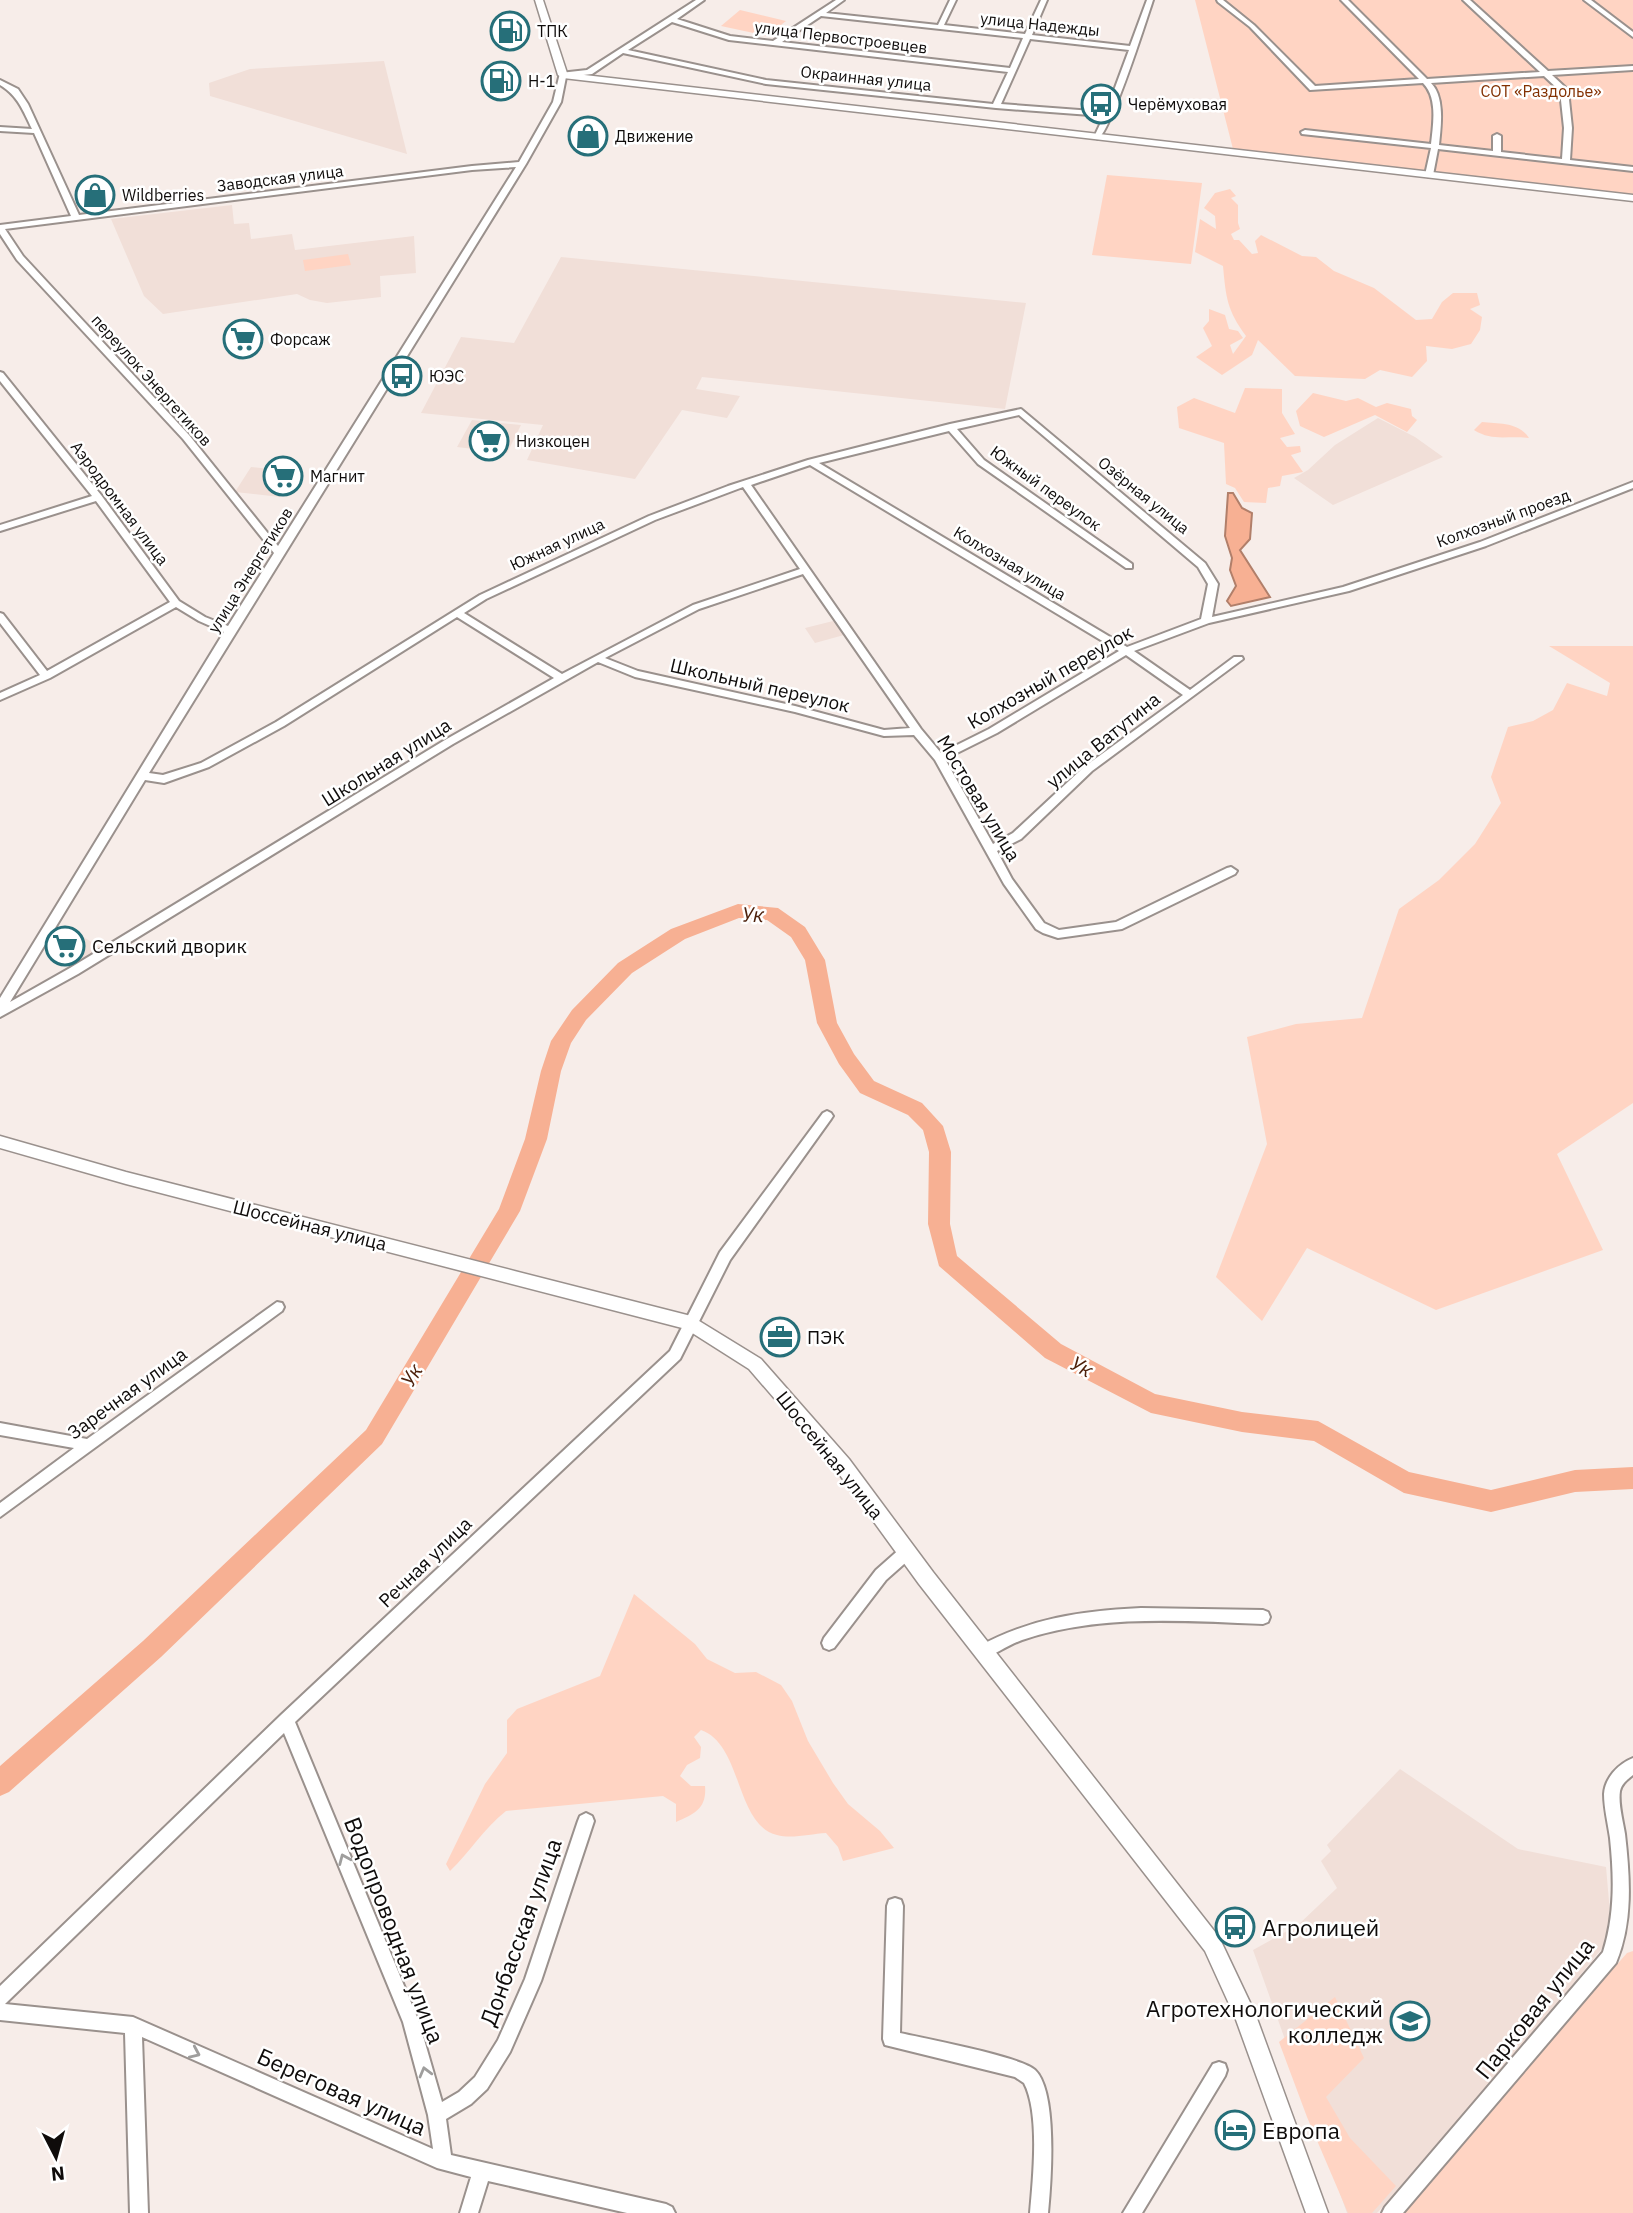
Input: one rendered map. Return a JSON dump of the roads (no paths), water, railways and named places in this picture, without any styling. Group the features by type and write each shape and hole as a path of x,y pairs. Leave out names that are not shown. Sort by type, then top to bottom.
{"main road":[{"path":"538,0 563,75 1633,198"},
{"name":"Шоссейная улица","path":"0,1143 691,1323 755,1364 843,1465 983,1651 1212,1944 1250,2026 1317,2213"}],"street":[{"path":"563,75 589,72 701,0"},
{"path":"775,43 841,0"},
{"path":"940,27 953,0"},
{"path":"996,106 1044,0"},
{"path":"1098,137 1110,114 1150,0"},
{"path":"1344,0 1428,82 1436,97 1434,147 1429,175"},
{"path":"1466,0 1564,90 1568,128 1566,161"},
{"path":"1587,0 1633,35"},
{"path":"1220,1 1252,26 1313,88 1633,68"},
{"name":"улица Надежды","path":"820,14 1132,48"},
{"name":"улица Первостроевцев","path":"671,19 729,38 1011,70"},
{"name":"Окраинная улица","path":"622,51 766,82 996,106 1110,114"},
{"name":"улица Энергетиков","path":"0,1011 230,631 522,164 557,102 563,75"},
{"path":"0,82 20,98 76,217"},
{"path":"0,129 36,131"},
{"path":"1305,132 1633,169"},
{"path":"1497,136 1497,154"},
{"name":"Заводская улица","path":"0,227 522,164"},
{"name":"переулок Энергетиков","path":"0,227 20,258 186,437 280,554"},
{"name":"Аэродромная улица","path":"0,375 98,497 176,603 202,619 230,631"},
{"name":"Южная улица","path":"142,776 164,779 205,765 483,597 652,518 811,462 1020,412"},
{"name":"Озёрная улица","path":"1020,412 1202,565 1213,584 1206,621"},
{"name":"Южный переулок","path":"950,427 981,462 1129,566"},
{"name":"Колхозная улица","path":"811,462 1126,651 1189,694"},
{"name":"Мостовая улица","path":"746,484 917,732 939,758 992,849 1007,881 1040,926 1058,934 1118,926 1231,871"},
{"name":"Колхозный проезд","path":"1383,577 1483,544 1633,485"},
{"path":"0,528 98,497"},
{"name":"Школьная улица","path":"0,1011 121,943 449,743 597,658 696,607 805,570"},
{"name":"Колхозный переулок","path":"939,758 993,731 1126,651 1206,621 1346,589 1383,577"},
{"path":"0,697 46,676 176,603"},
{"path":"457,613 561,678"},
{"path":"0,616 46,676"},
{"name":"Школьный переулок","path":"597,658 635,674 796,709 884,733 917,732"},
{"name":"улица Ватутина","path":"992,849 1017,836 1088,769 1238,659"},
{"name":"Речная улица","path":"0,1998 286,1720 675,1355 725,1256 827,1116"},
{"name":"Заречная улица","path":"0,1511 276,1307"},
{"path":"0,1429 89,1445"},
{"path":"829,1643 881,1575 907,1552"},
{"path":"983,1651 1021,1633 1086,1618 1185,1615 1263,1617"},
{"name":"Водопроводная улица","path":"286,1720 411,2022 436,2115 443,2162"},
{"name":"Парковая улица","path":"1391,2213 1610,1957 1620,1931 1622,1904 1622,1877 1612,1793 1617,1778 1633,1765"},
{"name":"Донбасская улица","path":"436,2115 465,2098 481,2083 504,2046 533,1981 586,1821"},
{"path":"895,1906 891,2039 1016,2069 1028,2075 1035,2091 1039,2114 1043,2174 1039,2213"},
{"name":"Береговая улица","path":"0,2012 132,2025 443,2162 666,2213"},
{"path":"132,2025 139,2213"},
{"path":"1132,2213 1219,2070"},
{"path":"470,2213 482,2171"}],"waterway":[{"name":"Ук","path":"0,1783 152,1649 374,1437 509,1211 536,1139 551,1071 561,1041 579,1015 625,968 678,934 738,911 771,913 798,932 815,960 827,1023 846,1059 867,1087 915,1109 932,1126 940,1152 939,1224 947,1260 1053,1351 1151,1403 1242,1422 1318,1431 1404,1482 1491,1501 1575,1481 1633,1478"}],"place":[{"name":"ТПК","path":"510,31"},
{"name":"Н-1","path":"501,81"},
{"name":"Черёмуховая","path":"1101,104"},
{"name":"Движение","path":"588,136"},
{"name":"Wildberries","path":"95,195"},
{"name":"Форсаж","path":"243,339"},
{"name":"ЮЭС","path":"402,376"},
{"name":"Низкоцен","path":"489,441"},
{"name":"Магнит","path":"283,476"},
{"name":"Сельский дворик","path":"65,946"},
{"name":"ПЭК","path":"780,1337"},
{"name":"Агролицей","path":"1235,1927"},
{"name":"Агротехнологический колледж","path":"1410,2021"},
{"name":"Европа","path":"1235,2130"}],"park label":[{"name":"СОТ «Раздолье»","path":"1541,91"}]}
